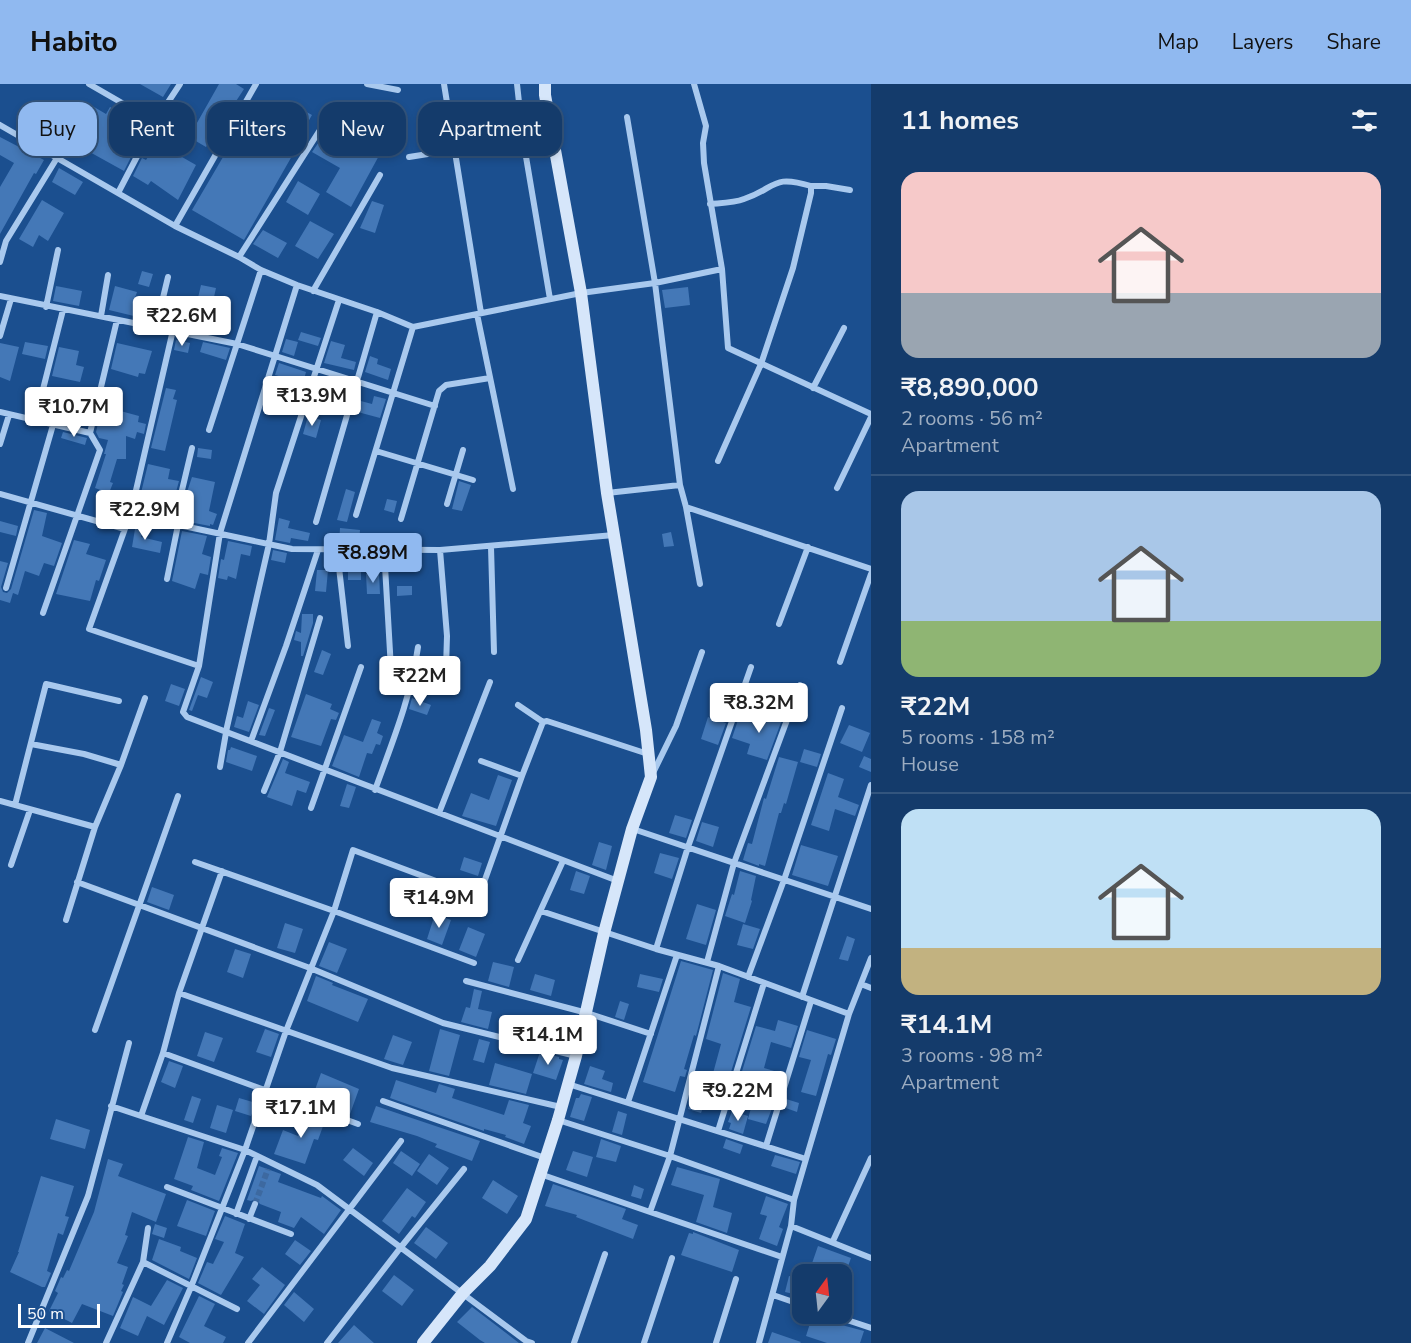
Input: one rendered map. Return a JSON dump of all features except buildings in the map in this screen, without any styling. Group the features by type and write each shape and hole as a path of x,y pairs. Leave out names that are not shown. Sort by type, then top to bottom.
{"street":[{"path":"89,84 101,87 124,102"},
{"path":"168,102 180,84"},
{"path":"176,226 256,84"},
{"path":"367,84 398,90"},
{"path":"444,84 447,102"},
{"path":"517,84 519,102"},
{"path":"545,84 545,95 581,293 608,493 630,626 651,777"},
{"path":"694,84 706,126 703,143 704,163 723,269 728,348 871,415 837,488"},
{"path":"627,117 655,283 680,485 699,584"},
{"path":"0,125 176,226 261,270 413,327 581,293 655,283 723,269"},
{"path":"239,257 319,131"},
{"path":"118,193 137,156"},
{"path":"409,157 418,156"},
{"path":"456,156 490,378 513,489"},
{"path":"526,156 550,299"},
{"path":"0,262 6,241 57,158"},
{"path":"313,291 380,175"},
{"path":"710,204 741,201 762,193 774,182 785,180 811,186 850,190"},
{"path":"717,461 761,364 793,268 811,186"},
{"path":"46,307 58,250"},
{"path":"209,430 261,270"},
{"path":"101,316 108,275"},
{"path":"156,327 168,277"},
{"path":"297,285 220,533 198,666 183,712 187,717 416,806 619,881"},
{"path":"0,296 237,344 435,406"},
{"path":"0,336 11,299"},
{"path":"220,766 269,544 276,493 339,300"},
{"path":"35,421 63,310"},
{"path":"316,522 377,312"},
{"path":"43,613 100,450 90,433 117,320"},
{"path":"356,515 413,327"},
{"path":"813,388 844,328"},
{"path":"173,330 131,512 89,629 198,666"},
{"path":"401,519 439,391 446,385 490,378"},
{"path":"0,412 90,433"},
{"path":"0,444 9,415"},
{"path":"6,588 53,425"},
{"path":"167,579 192,448"},
{"path":"447,504 463,450"},
{"path":"376,451 473,480"},
{"path":"608,493 680,485"},
{"path":"0,494 125,529"},
{"path":"686,507 871,569"},
{"path":"131,512 292,549 440,550 615,535"},
{"path":"491,547 494,652"},
{"path":"779,624 808,547"},
{"path":"384,549 391,669"},
{"path":"251,741 318,550"},
{"path":"337,550 348,646"},
{"path":"440,550 447,636 446,668"},
{"path":"840,662 871,574"},
{"path":"264,790 280,752 320,618"},
{"path":"375,790 408,698 415,673 418,647"},
{"path":"423,1343 463,1293 490,1266 526,1219 576,1056 604,933 632,829 651,777 676,726 702,652"},
{"path":"311,808 361,667"},
{"path":"656,949 688,847 751,667"},
{"path":"439,813 490,682"},
{"path":"15,805 46,684 119,701"},
{"path":"707,962 734,862 800,685"},
{"path":"66,920 95,828 145,698"},
{"path":"518,705 543,722 547,721 649,754"},
{"path":"748,977 843,708"},
{"path":"167,1343 245,1150 264,1090 334,911 353,850 471,894 478,893 482,888 543,722"},
{"path":"31,744 84,754 121,765"},
{"path":"481,761 522,776"},
{"path":"802,997 871,785"},
{"path":"95,1030 178,796"},
{"path":"0,801 95,828"},
{"path":"11,865 30,810"},
{"path":"632,829 871,909"},
{"path":"518,960 563,861"},
{"path":"195,862 474,963"},
{"path":"141,1116 163,1053 179,993 222,871"},
{"path":"77,882 310,968 443,1023 576,1056"},
{"path":"541,911 604,933 719,966 849,1014"},
{"path":"628,1102 677,955"},
{"path":"759,1343 791,1226 794,1200 849,1014 871,957"},
{"path":"650,1212 670,1156 719,966"},
{"path":"466,981 587,1013 651,1034"},
{"path":"718,1131 764,983"},
{"path":"861,984 871,988"},
{"path":"179,993 392,1068 560,1113 670,1156 794,1200"},
{"path":"766,1146 812,1001"},
{"path":"28,1343 88,1196 129,1043"},
{"path":"163,1053 358,1124"},
{"path":"568,1084 806,1159"},
{"path":"383,1101 544,1158"},
{"path":"111,1106 245,1150 269,1165 317,1185 528,1342"},
{"path":"248,1343 401,1141"},
{"path":"236,1214 257,1156"},
{"path":"833,1241 871,1158"},
{"path":"327,1343 400,1247 464,1169"},
{"path":"540,1173 782,1257"},
{"path":"167,1187 291,1234"},
{"path":"249,1219 255,1204"},
{"path":"791,1226 871,1258"},
{"path":"105,1343 143,1262 148,1228"},
{"path":"574,1343 605,1254"},
{"path":"644,1343 672,1258"},
{"path":"143,1262 237,1309"},
{"path":"716,1343 736,1279"},
{"path":"773,1295 792,1302"},
{"path":"852,1322 871,1328"}],"tunnel":[{"path":"255,1204 268,1169"}]}
